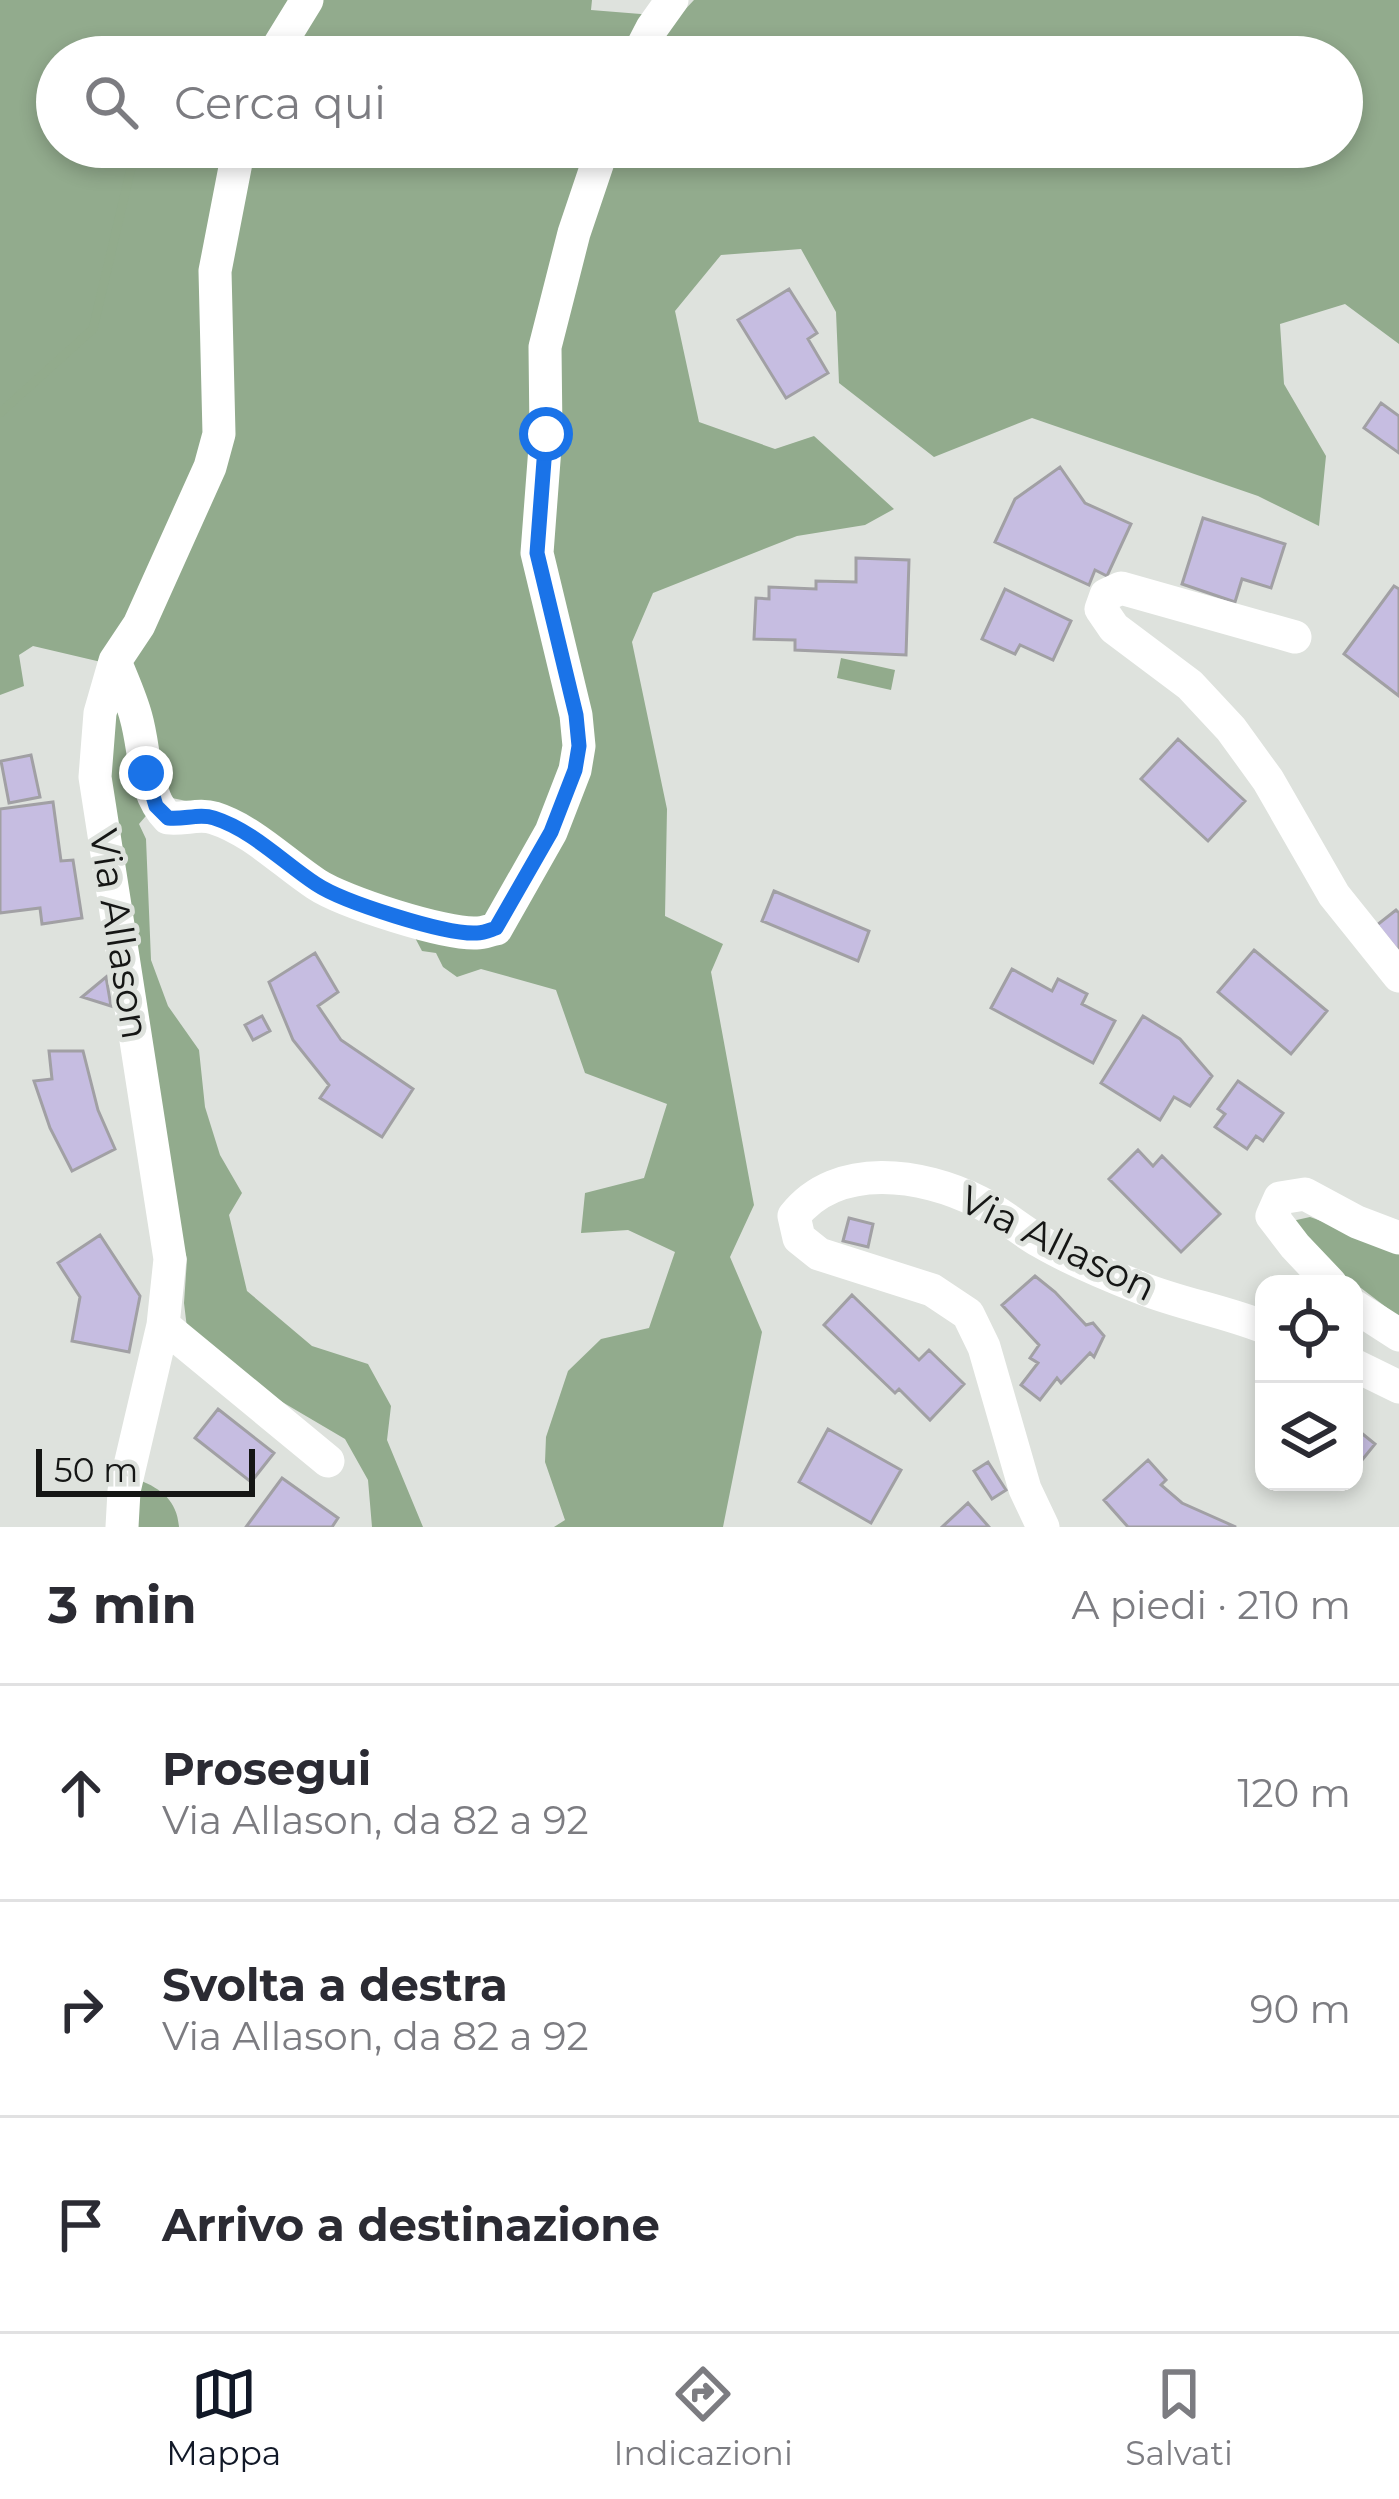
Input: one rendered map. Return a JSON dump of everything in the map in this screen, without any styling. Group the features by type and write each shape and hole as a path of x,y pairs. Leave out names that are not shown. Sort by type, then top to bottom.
{"street":[{"path":"285,36 307,0"},
{"path":"648,36 672,0"},
{"name":"Via Allason","path":"122,1527 124,1491 163,1324 170,1259 95,777 100,713 115,661 139,625 210,466 219,434 215,271 235,168"},
{"path":"115,661 136,718 156,806 168,818 203,815 220,819 320,887 369,908 476,934 496,928 551,832 575,770 579,746 576,715 537,553 546,434 545,347 596,168"},
{"path":"1295,637 1121,588 1106,595 1101,609 1114,628 1190,685 1231,729 1268,780 1334,895 1399,976"},
{"name":"Via Allason","path":"1043,1527 1025,1490 996,1383 968,1314 932,1290 819,1254 800,1238 794,1216 807,1199 833,1184 880,1177 933,1184 980,1202 1043,1243 1143,1289 1255,1325"},
{"path":"1322,1275 1272,1216 1280,1198 1305,1194 1399,1238"},
{"path":"1363,1312 1399,1335"},
{"path":"163,1324 328,1461"},
{"path":"1363,1369 1399,1387"}],"shaded area":[{"path":"0,0 592,0 591,10 678,17 694,0 1399,0 1399,344 1345,304 1280,324 1284,384 1326,456 1319,526 1258,496 1032,418 934,457 839,383 836,312 801,249 721,255 675,311 699,422 775,449 814,436 894,509 865,525 797,536 653,593 632,642 667,809 665,916 723,944 711,972 754,1205 730,1257 762,1332 723,1527 554,1527 565,1520 545,1462 546,1437 568,1371 601,1339 649,1328 675,1252 628,1230 581,1233 585,1193 644,1178 667,1104 585,1073 556,990 481,969 457,977 443,967 436,953 422,951 412,932 225,809 172,798 131,669 33,646 19,655 24,686 0,695"},
{"path":"841,658 895,670 891,690 837,678"},
{"path":"117,699 151,810 139,824 146,839 151,960 168,1006 199,1050 205,1107 220,1155 242,1193 229,1215 247,1291 312,1346 368,1364 391,1406 387,1440 423,1527 372,1527 368,1480 345,1439 272,1396 187,1328 187,1259 169,1197 101,776"},
{"path":"1310,1217 1399,1249 1399,1317 1363,1290 1363,1275 1344,1275 1319,1256 1292,1221"},
{"path":"139,1480 167,1497 179,1527 132,1527"}],"building":[{"path":"789,289 817,333 808,339 828,373 786,398 738,320"},
{"path":"1381,403 1399,416 1399,453 1364,428"},
{"path":"1060,467 1085,503 1131,524 1107,576 1095,570 1089,585 995,542 1015,499"},
{"path":"1203,518 1285,544 1271,588 1242,579 1235,602 1182,584"},
{"path":"856,558 909,560 906,655 795,650 795,640 754,639 756,598 769,599 769,587 816,589 816,581 856,582"},
{"path":"1394,586 1399,589 1399,696 1344,654"},
{"path":"1005,589 1071,621 1053,660 1020,645 1015,654 982,639"},
{"path":"1178,739 1245,801 1208,841 1141,779"},
{"path":"31,755 40,797 9,803 1,761"},
{"path":"53,802 61,861 73,860 82,918 42,924 40,908 0,913 0,809"},
{"path":"774,891 869,931 858,961 762,921"},
{"path":"1396,910 1399,913 1399,952 1377,925"},
{"path":"1254,950 1327,1011 1291,1054 1218,992"},
{"path":"315,953 338,992 318,1006 341,1040 413,1089 382,1137 320,1098 329,1085 293,1040 269,982"},
{"path":"1012,969 1052,991 1058,979 1087,994 1082,1004 1115,1021 1093,1063 991,1008"},
{"path":"106,977 111,1006 82,997"},
{"path":"262,1016 270,1031 253,1040 245,1025"},
{"path":"1143,1016 1180,1039 1212,1076 1190,1106 1174,1097 1160,1120 1101,1083"},
{"path":"49,1051 83,1051 98,1110 115,1149 72,1171 34,1081 52,1079"},
{"path":"1238,1081 1283,1113 1263,1141 1256,1136 1247,1149 1215,1127 1225,1114 1218,1109"},
{"path":"1138,1150 1153,1166 1162,1156 1220,1214 1181,1252 1109,1179"},
{"path":"849,1218 873,1224 868,1247 843,1241"},
{"path":"100,1235 140,1296 129,1352 72,1341 80,1297 58,1263"},
{"path":"1035,1276 1104,1336 1094,1357 1090,1353 1061,1383 1057,1378 1040,1400 1021,1385 1038,1363 1030,1358 1039,1345 1002,1305"},
{"path":"852,1295 919,1360 929,1350 964,1384 930,1420 824,1325"},
{"path":"218,1409 274,1453 251,1482 195,1438"},
{"path":"828,1429 901,1470 871,1523 799,1482"},
{"path":"1363,1434 1375,1444 1363,1459"},
{"path":"1148,1460 1166,1480 1161,1485 1182,1503 1236,1527 1128,1527 1104,1500"},
{"path":"988,1462 1006,1490 992,1499 974,1471"},
{"path":"282,1478 338,1518 332,1527 246,1527"},
{"path":"968,1503 989,1527 942,1527"}],"waterway":[{"path":"0,413 93,329 131,168"}],"route":[{"path":"146,773 156,806 168,818 203,815 220,819 320,887 422,923 476,934 496,928 551,832 575,770 579,746 576,715 537,553 546,434"}]}
